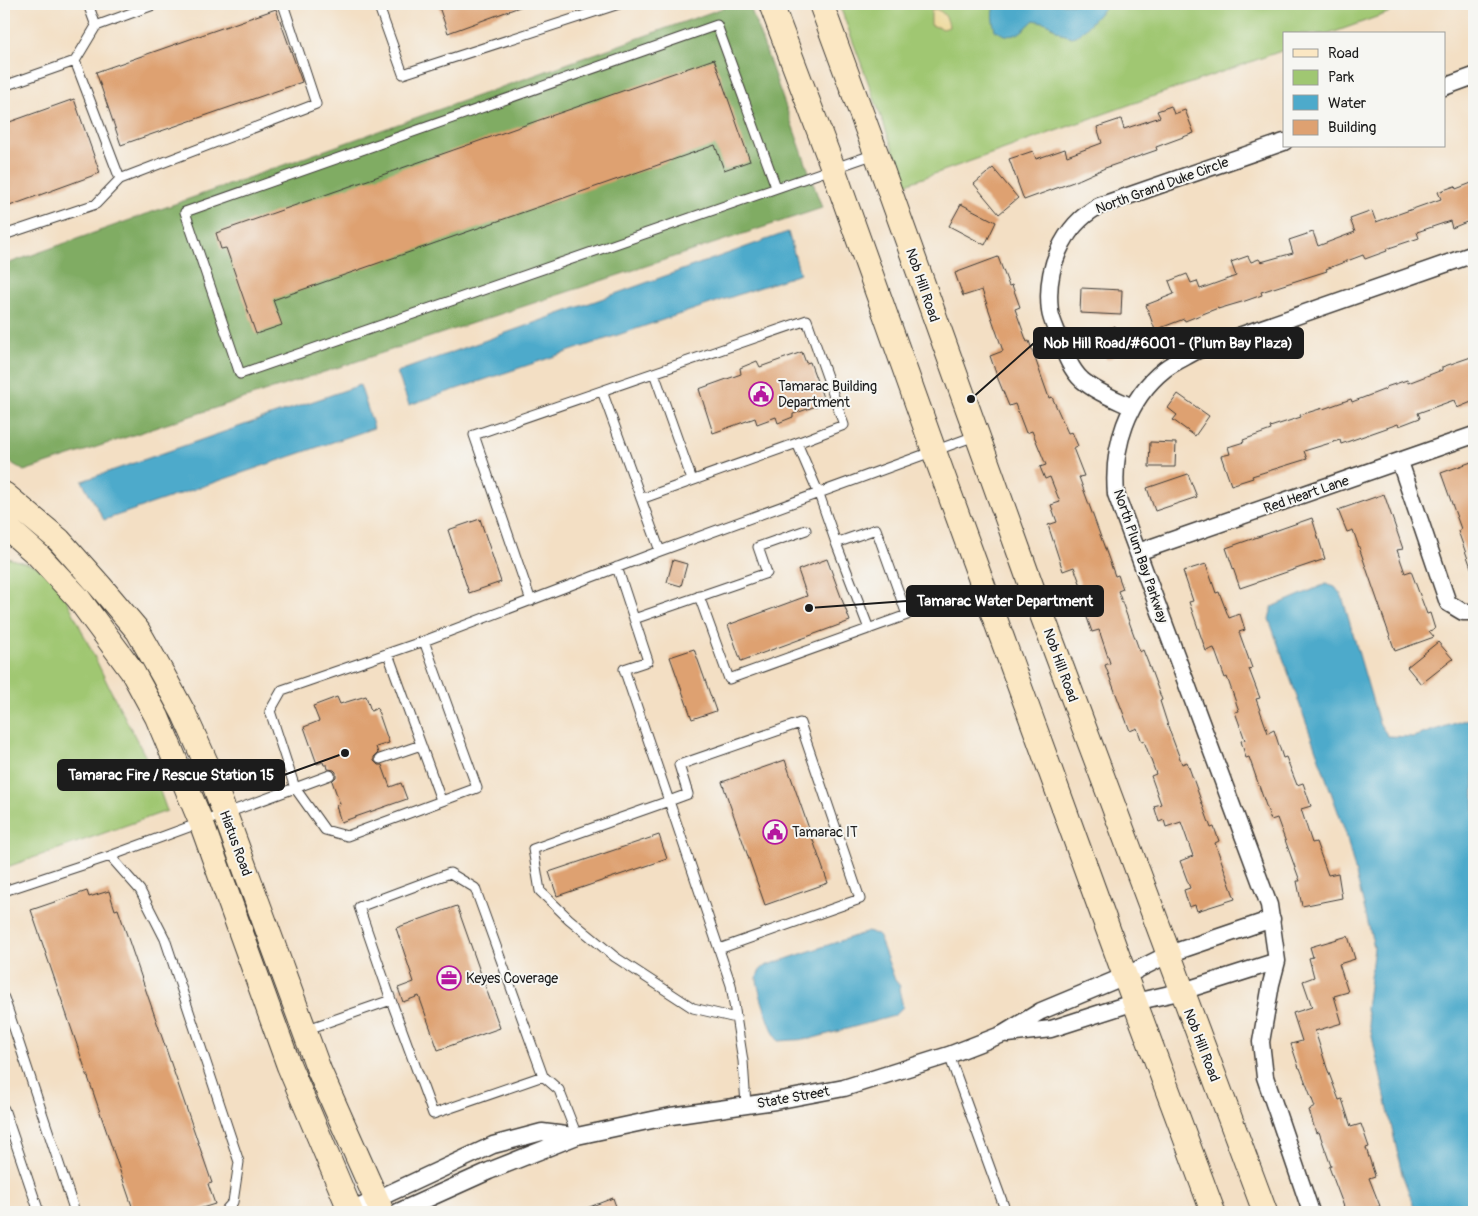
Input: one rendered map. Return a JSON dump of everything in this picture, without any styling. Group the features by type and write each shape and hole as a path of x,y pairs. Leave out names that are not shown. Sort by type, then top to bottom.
{"main road":[{"path":"771,4 833,168 1125,976 1214,1212"},
{"name":"Nob Hill Road","path":"821,4 1035,597 1265,1212"},
{"name":"Hiatus Road","path":"4,494 59,540 100,586 138,632 164,675 207,765 319,1070 379,1206"},
{"name":"Hiatus Road","path":"4,525 38,555 78,598 132,671 157,717 201,822 289,1066 350,1212"}],"street":[{"path":"1446,86 1474,76"},
{"name":"North Grand Duke Circle","path":"1132,407 1100,392 1082,380 1072,368 1062,347 1050,312 1050,283 1057,252 1074,224 1086,213 1099,206 1283,142"},
{"name":"North Plum Bay Parkway","path":"1277,961 1269,905 1116,494 1117,450 1132,407 1150,384 1166,369 1196,351 1474,254"},
{"name":"Red Heart Lane","path":"1138,552 1474,436"},
{"path":"1400,462 1448,603 1463,612 1474,612"},
{"name":"State Street","path":"398,1212 489,1171 576,1136 671,1116 844,1088 949,1055 1004,1034 1041,1011 1125,976 1169,954 1272,919"},
{"path":"1277,961 1271,984 1262,1042 1265,1077 1311,1212"},
{"name":"State Street","path":"1004,1034 1051,1030 1135,1002 1182,991 1277,961"},
{"name":"State Street","path":"350,1212 379,1206 494,1145 542,1132 576,1136"}],"lane":[{"path":"88,4 96,26"},
{"path":"4,86 75,61 96,26 156,4"},
{"path":"4,236 96,204 120,178 316,104 283,4"},
{"path":"378,4 403,74 618,4"},
{"path":"776,187 717,25 185,212 240,374 876,153"},
{"path":"75,61 120,178"},
{"path":"530,600 474,435 807,320 844,425 797,444 641,499"},
{"path":"654,373 692,480"},
{"path":"602,391 660,551"},
{"path":"424,641 477,788 347,836 325,830 294,788 270,711 282,690 424,641 617,567 977,435"},
{"path":"797,444 869,629"},
{"path":"699,596 730,679 907,615 876,529 836,543"},
{"path":"634,619 767,573 758,547 806,530"},
{"path":"617,567 648,661 624,669 731,985 743,1061 746,1105"},
{"path":"388,654 441,800"},
{"path":"719,949 860,899 800,722 679,765 688,794 533,849 540,892 569,919 615,956 693,1008 736,1018"},
{"path":"380,760 421,745"},
{"path":"4,891 110,856 330,775"},
{"path":"110,856 140,890 165,939 239,1162 233,1202 224,1212"},
{"path":"543,1076 433,1114 359,907 450,873 475,888 543,1076 558,1090 576,1136"},
{"path":"4,998 75,1212"},
{"path":"305,1030 391,1000"},
{"path":"949,1055 1006,1212"},
{"path":"4,1109 39,1212"}],"green space":[{"path":"734,4 749,4 822,208 24,471 4,458 4,265"},
{"path":"839,4 1413,4 1335,32 1283,32 1283,50 906,184"},
{"path":"4,557 53,571 111,691 152,769 167,811 4,868"}],"sand":[{"path":"935,9 945,15 949,27 943,29 931,25 931,11"}],"water":[{"path":"996,4 1108,4 1080,34 1072,37 1062,34 1047,23 1034,20 1021,32 1012,36 1002,34 995,30 993,23 993,13"},
{"path":"788,232 800,274 409,405 397,372"},
{"path":"360,385 374,428 104,520 82,481"},
{"path":"1326,584 1335,587 1342,596 1379,723 1388,736 1413,737 1474,717 1474,1212 1416,1212 1402,1174 1366,1009 1374,947 1346,834 1269,619 1272,607"},
{"path":"867,932 878,934 895,980 900,986 903,1007 894,1016 810,1039 778,1041 760,993 757,979 761,970 765,966"}],"building":[{"path":"438,4 525,4 525,5 448,33"},
{"path":"276,9 302,82 121,145 96,72"},
{"path":"714,59 750,161 724,170 715,145 273,300 282,325 256,334 226,248 221,249 216,233"},
{"path":"74,99 100,173 4,208 4,124"},
{"path":"1171,106 1174,114 1185,110 1194,133 1156,147 1157,150 1024,200 1009,159 1033,151 1036,159 1065,149 1067,156 1102,143 1097,127 1121,119 1124,129 1160,117 1157,111"},
{"path":"993,168 1018,198 999,214 974,184"},
{"path":"1474,182 1474,219 1452,228 1450,221 1417,232 1419,238 1386,249 1387,251 1365,259 1363,255 1326,269 1327,271 1261,292 1262,295 1155,330 1146,305 1174,294 1169,281 1187,274 1191,283 1197,281 1200,289 1236,276 1231,262 1248,256 1251,262 1259,259 1261,262 1293,253 1289,240 1313,232 1318,246 1355,232 1350,219 1372,211 1376,222 1441,199 1438,192 1455,186 1456,189"},
{"path":"961,204 996,222 985,245 949,226"},
{"path":"998,257 1009,286 1012,285 1020,307 1015,309 1027,342 1029,341 1049,398 1052,397 1068,433 1072,432 1078,446 1073,448 1084,476 1079,477 1115,576 1118,575 1123,589 1118,591 1140,652 1143,650 1162,700 1160,701 1182,764 1187,762 1211,828 1214,827 1219,841 1215,843 1235,899 1197,911 1195,905 1189,907 1184,890 1190,888 1180,861 1193,856 1181,822 1166,827 1164,820 1159,822 1154,806 1161,804 1151,776 1156,774 1144,741 1142,742 1137,728 1130,731 1105,665 1110,663 1099,630 1092,632 1084,609 1089,607 1074,567 1063,571 1048,525 1057,522 1051,505 1060,502 1050,477 1045,479 1040,467 1046,465 1032,431 1026,433 1015,404 1009,406 998,379 990,356 1003,351 982,290 963,296 955,273"},
{"path":"1081,288 1122,290 1121,315 1080,313"},
{"path":"1115,326 1128,348 1107,360 1095,338"},
{"name":"Tamarac Building Department","path":"802,352 806,363 810,362 825,403 793,414 793,417 778,423 776,417 757,424 755,418 713,433 699,389 741,374 740,368 757,361 760,367"},
{"path":"1474,356 1474,401 1457,408 1454,400 1418,413 1420,418 1399,426 1398,424 1341,444 1340,440 1304,451 1307,459 1252,476 1253,478 1231,485 1221,456 1230,454 1228,447 1271,430 1270,427 1301,417 1300,415 1351,399 1352,402 1386,389 1386,387 1407,380 1408,383 1442,370 1442,367"},
{"path":"1178,394 1209,416 1195,436 1173,420 1177,415 1168,408"},
{"path":"1150,442 1176,443 1175,467 1149,467"},
{"path":"1474,461 1473,573 1458,531 1461,529 1441,473"},
{"path":"1188,474 1197,497 1155,511 1147,488"},
{"path":"1384,494 1403,549 1397,550 1405,573 1411,571 1427,614 1430,613 1435,629 1429,631 1434,637 1395,651 1353,530 1347,532 1338,510"},
{"path":"1312,518 1325,559 1240,588 1226,548"},
{"path":"480,519 501,582 469,593 448,530"},
{"path":"827,559 850,621 741,661 728,625 807,596 798,570"},
{"path":"673,560 687,564 681,586 667,582"},
{"path":"1206,564 1216,593 1219,592 1229,618 1240,614 1245,630 1239,632 1252,668 1249,669 1260,698 1256,699 1268,733 1274,730 1283,758 1286,757 1297,785 1303,783 1311,806 1301,809 1312,843 1316,842 1328,875 1338,873 1342,898 1302,906 1297,881 1300,881 1277,818 1271,820 1249,757 1246,758 1241,741 1245,740 1235,712 1239,711 1227,677 1225,678 1214,648 1206,651 1189,602 1193,601 1183,571"},
{"path":"1438,642 1453,659 1421,684 1407,667"},
{"path":"694,649 716,711 692,719 670,657"},
{"path":"366,696 371,711 377,708 389,743 376,747 378,753 374,757 374,761 378,765 382,765 390,787 401,783 407,799 341,822 336,806 340,804 332,781 336,777 336,772 328,769 327,765 324,765 323,762 317,764 304,727 319,721 313,706 337,697 340,704"},
{"name":"Tamarac IT","path":"785,760 828,883 765,905 722,782"},
{"path":"659,835 667,859 557,896 549,872"},
{"path":"87,891 89,897 109,891 115,910 118,909 212,1183 208,1184 215,1204 189,1212 134,1212 31,910"},
{"name":"Keyes Coverage","path":"457,906 500,1028 438,1050 419,996 403,1002 398,988 414,982 396,928"},
{"path":"1348,936 1355,959 1339,964 1348,992 1334,996 1342,1023 1315,1031 1339,1100 1342,1099 1351,1127 1361,1124 1369,1147 1366,1148 1375,1176 1369,1178 1380,1206 1365,1212 1346,1212 1329,1167 1331,1166 1319,1132 1316,1133 1309,1110 1315,1107 1291,1044 1302,1041 1293,1013 1312,1007 1303,981 1314,977 1309,958 1313,957 1310,947"},
{"path":"613,1198 618,1212 579,1212 579,1211"}],"place":[{"name":"Tamarac Building Department","path":"761,394"},
{"name":"Nob Hill Road/#6001 - (Plum Bay Plaza)","path":"971,399"},
{"name":"Tamarac Water Department","path":"809,608"},
{"name":"Tamarac Fire / Rescue Station 15","path":"345,753"},
{"name":"Tamarac IT","path":"775,832"},
{"name":"Keyes Coverage","path":"449,978"}]}
